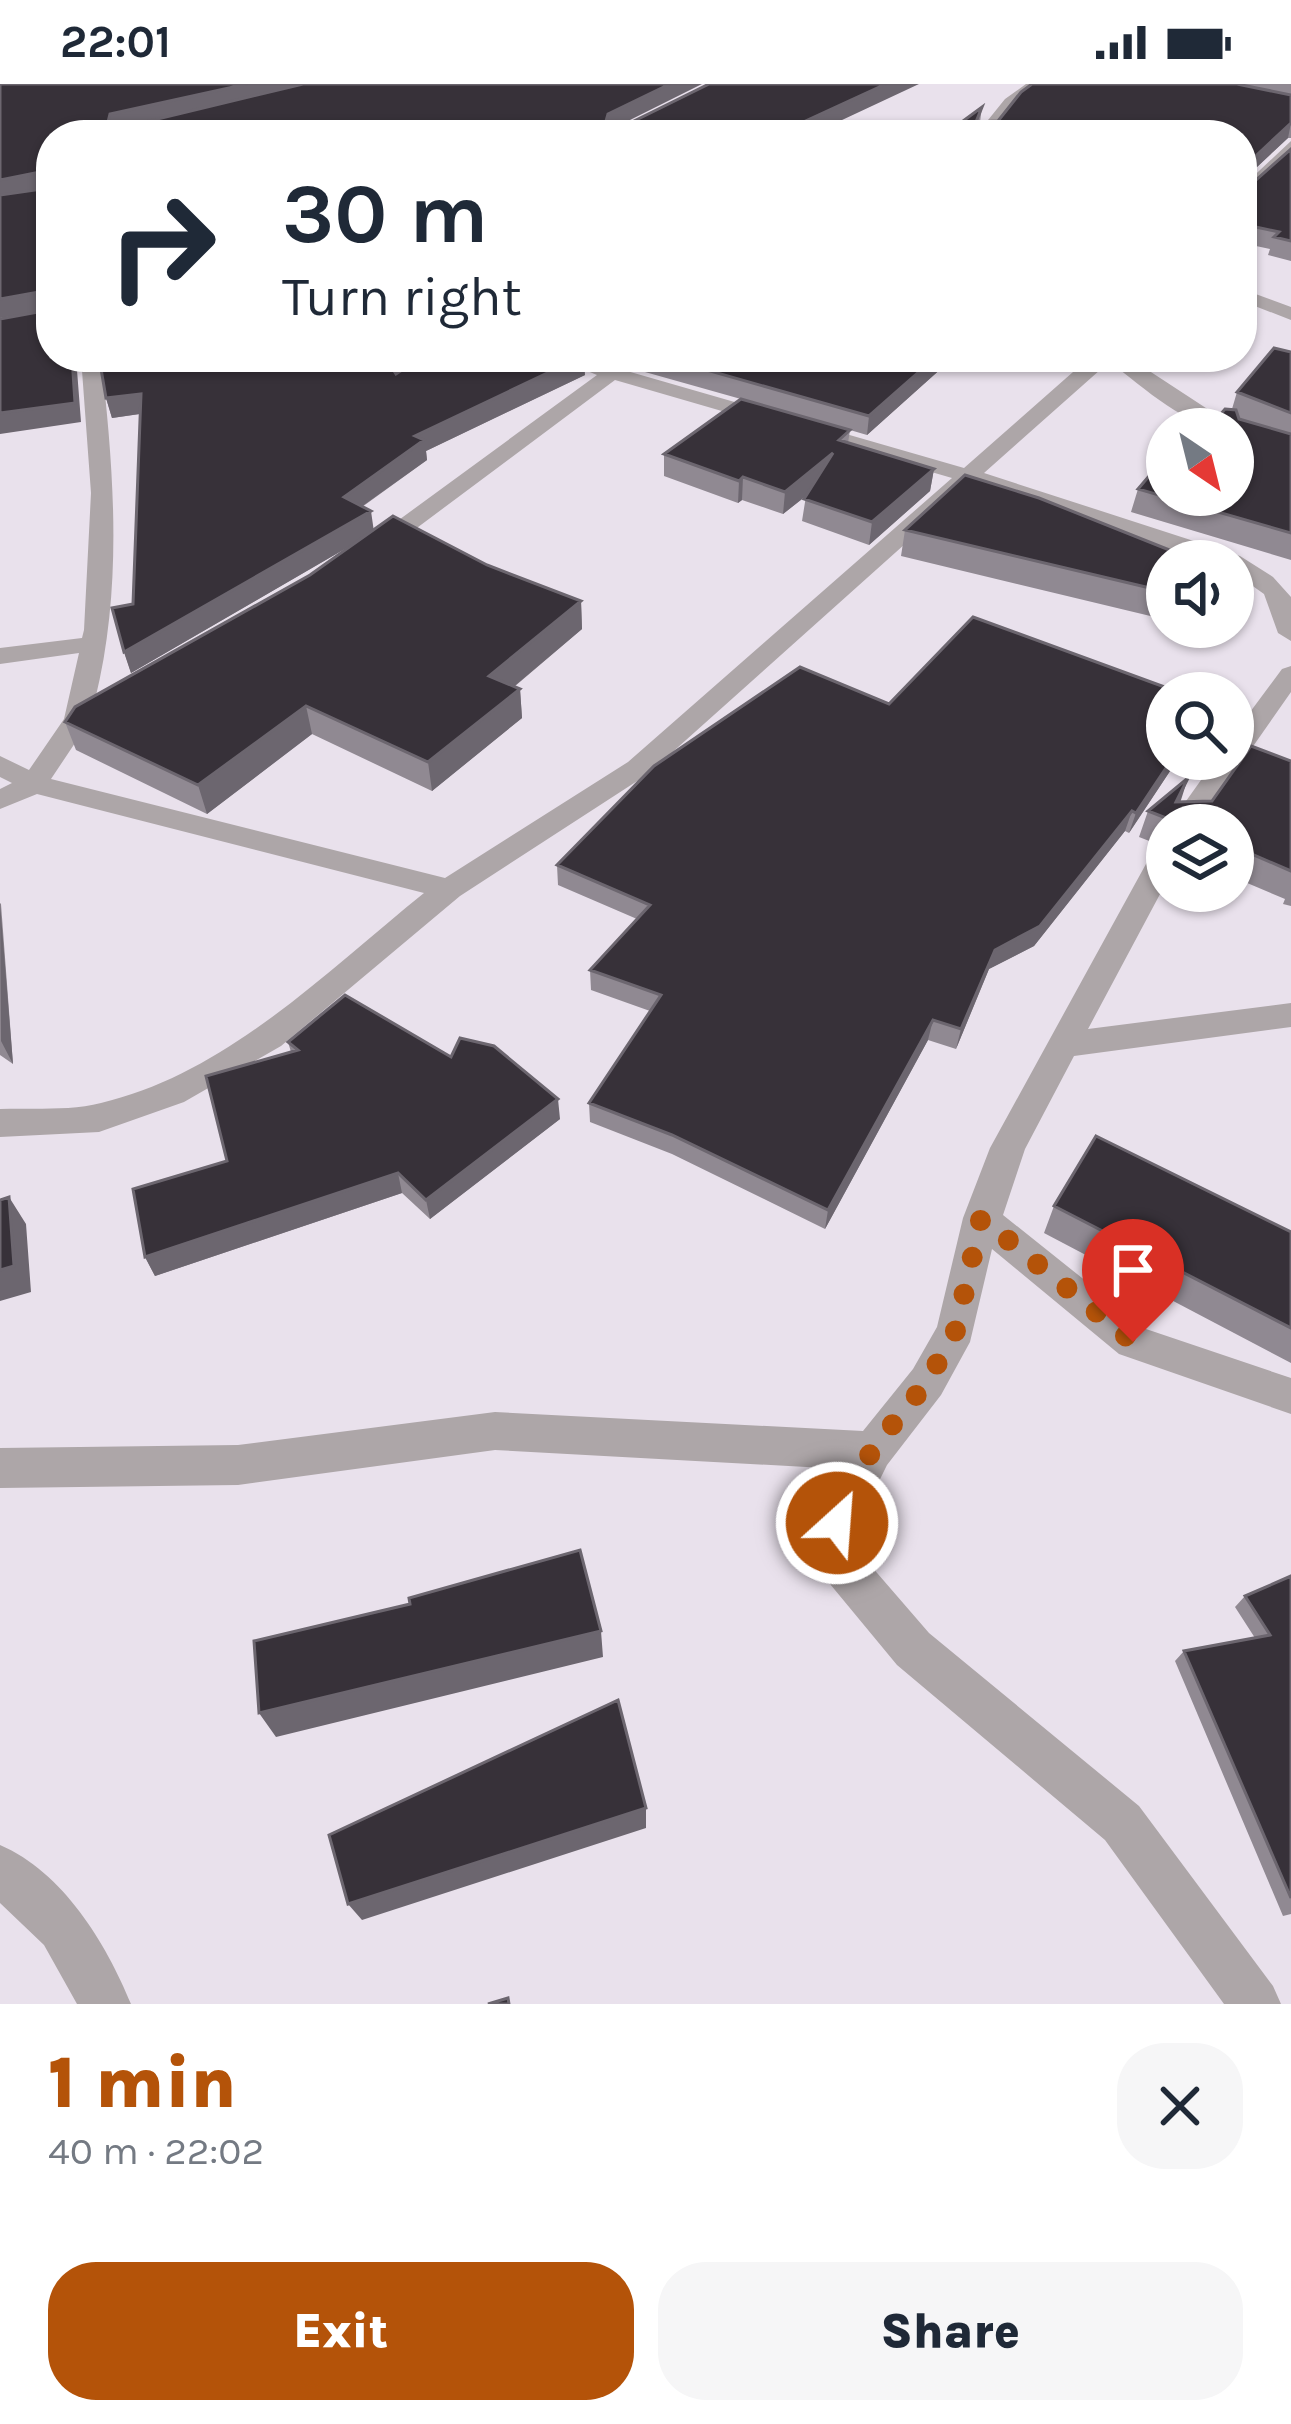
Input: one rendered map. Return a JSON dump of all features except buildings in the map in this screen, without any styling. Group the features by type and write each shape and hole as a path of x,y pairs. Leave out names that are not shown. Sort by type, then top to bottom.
{"street":[{"path":"996,120 1010,102 1035,84"},
{"path":"1257,181 1291,146"},
{"path":"1257,302 1291,314"},
{"path":"0,800 34,784 77,719 93,644 106,522 92,372"},
{"path":"353,563 615,372"},
{"path":"647,372 1059,501 1163,540"},
{"path":"0,1124 98,1118 172,1093 269,1037 449,889 638,768 1085,372"},
{"path":"1136,372 1186,408"},
{"path":"1254,573 1270,582 1290,616"},
{"path":"0,656 93,644"},
{"path":"1254,725 1291,674"},
{"path":"77,719 116,698"},
{"path":"0,765 34,784 449,889"},
{"path":"1146,893 1008,1148 981,1218 956,1330 927,1382 872,1450 837,1523 845,1569 913,1648 1123,1823 1256,2004"},
{"path":"1065,1045 1291,1016"},
{"path":"981,1218 1133,1342 1291,1396"},
{"path":"0,1468 238,1465 495,1432 872,1450"},
{"path":"0,1870 62,1927 105,2004"}],"route":[{"path":"837,1523 872,1450 927,1382 956,1330 981,1218 1133,1342"}]}
